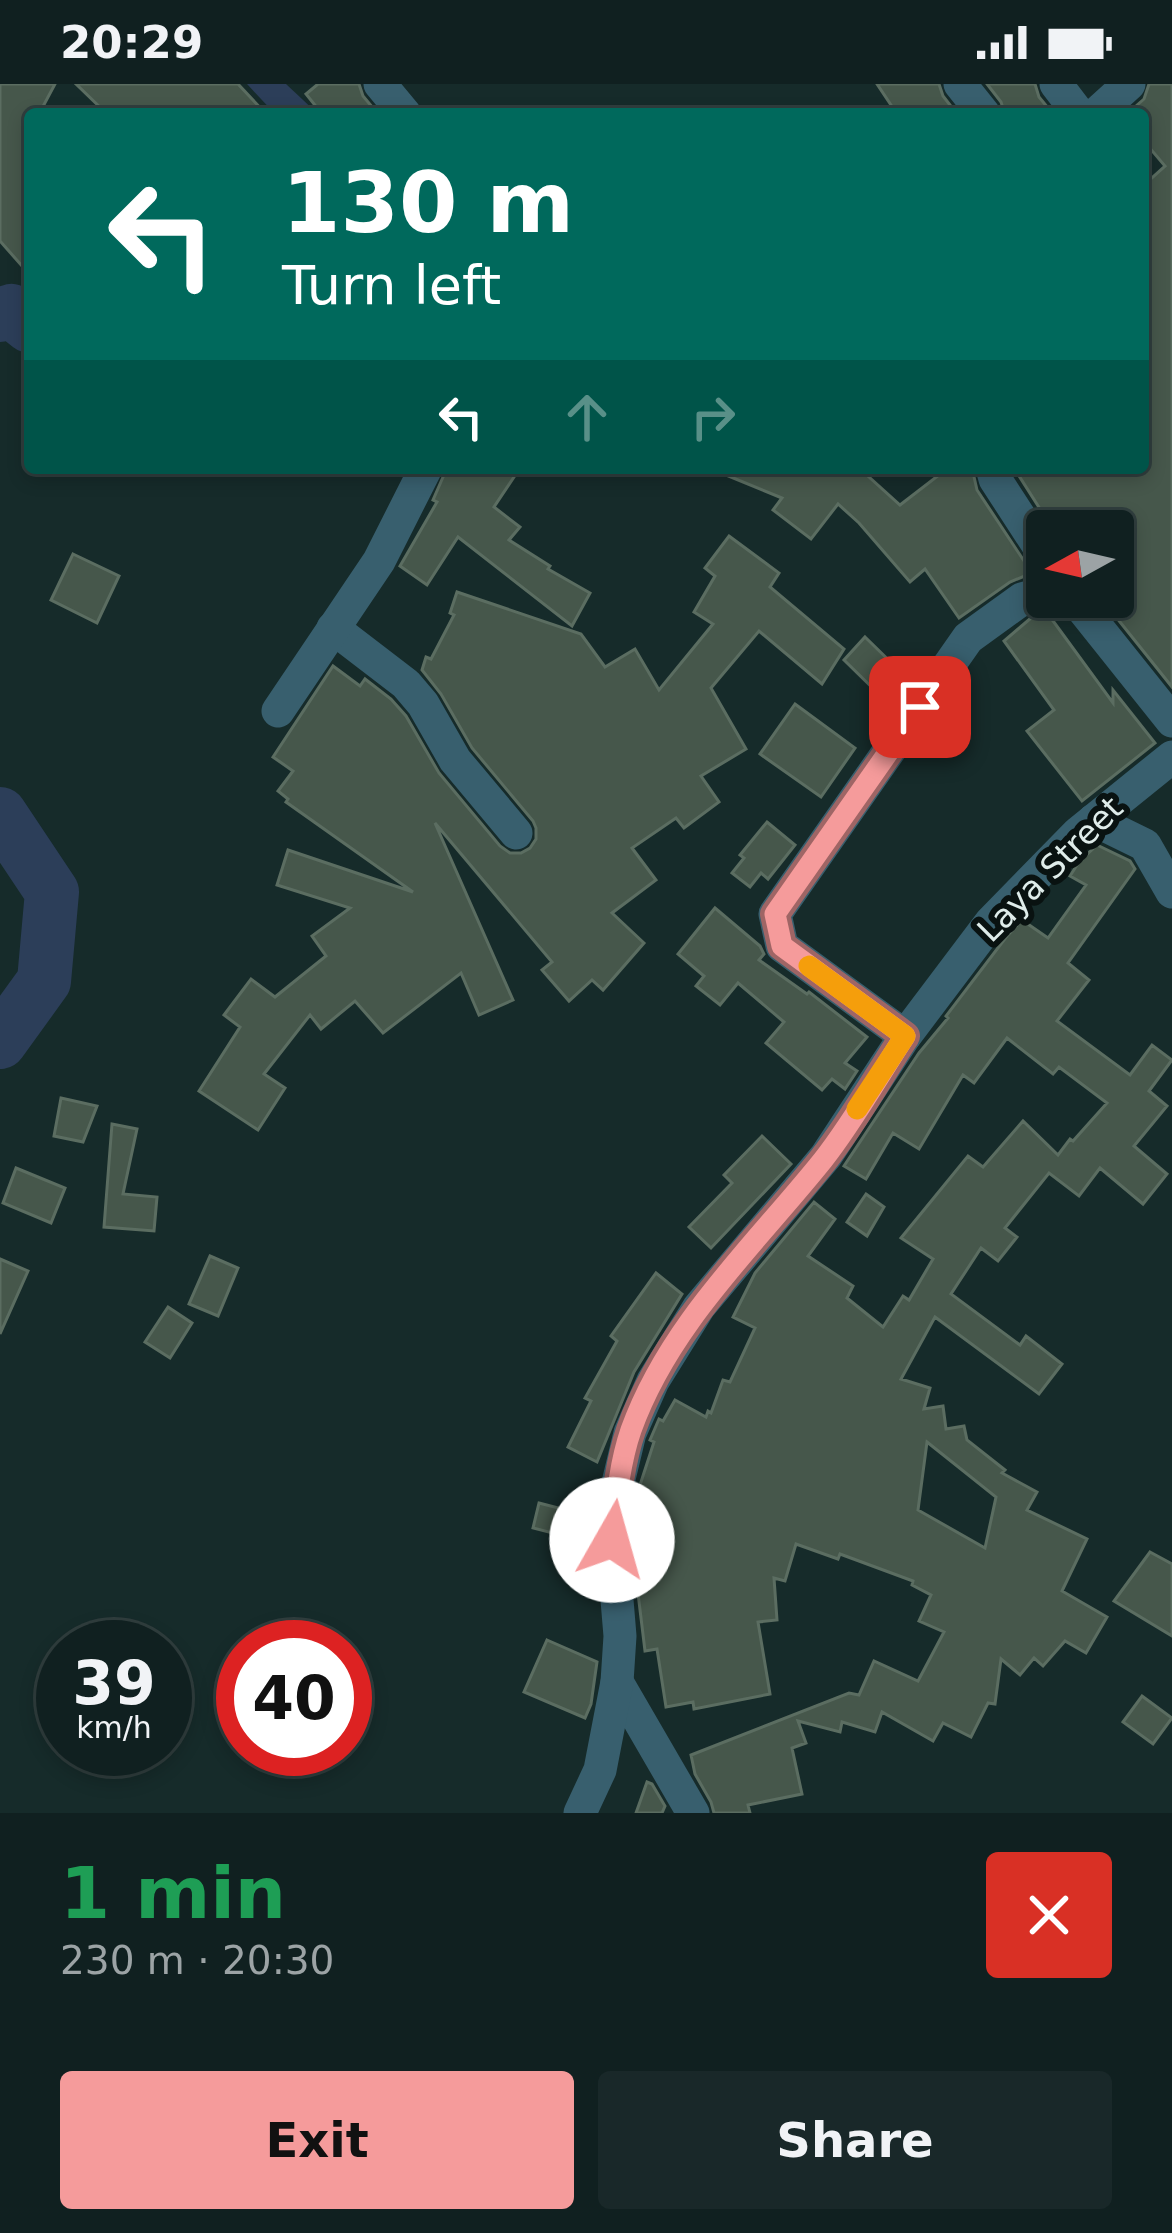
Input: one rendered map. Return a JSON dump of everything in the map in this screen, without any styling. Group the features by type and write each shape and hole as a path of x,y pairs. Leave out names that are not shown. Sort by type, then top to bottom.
{"street":[{"path":"380,84 400,108"},
{"path":"960,84 980,108"},
{"path":"1056,84 1074,108"},
{"path":"1103,108 1130,84"},
{"path":"278,711 379,561 423,474"},
{"path":"994,474 1026,526"},
{"path":"905,1036 782,946 775,914 968,638 1026,597"},
{"path":"1090,618 1172,721"},
{"path":"332,628 406,684 455,760 516,833"},
{"name":"Laya Street","path":"580,1813 600,1770 616,1682 620,1636 612,1540 616,1502 630,1433 652,1381 699,1307 826,1156 905,1036 991,922 1094,820 1172,757"},
{"path":"1094,820 1145,845 1172,892"},
{"path":"616,1682 693,1813"}],"water":[{"path":"247,84 286,84 312,108 269,108"}],"building":[{"path":"0,84 55,84 42,108 24,108 24,268 0,241"},
{"path":"76,84 238,84 260,108 101,108"},
{"path":"318,84 359,84 373,108 317,108 306,94"},
{"path":"877,84 939,84 952,108 893,108"},
{"path":"987,84 1035,84 1048,108 1003,108"},
{"path":"1149,84 1172,84 1172,687 1117,618 1134,618 1134,510 1041,510 1018,474 1149,474 1149,181 1165,166 1149,147 1149,108 1134,108 1144,99"},
{"path":"444,474 516,474 494,507 520,527 509,540 590,593 572,626 458,537 427,585 400,566 437,502 433,500"},
{"path":"724,474 866,474 900,505 940,474 973,474 977,490 1026,564 1026,575 959,618 925,569 910,582 838,504 811,539 773,510 782,498"},
{"path":"729,536 779,573 770,587 844,649 822,684 759,631 711,688 746,749 701,776 719,802 684,828 676,818 632,848 656,880 612,913 644,943 603,990 592,980 569,1001 542,970 552,962 435,823 513,1000 479,1015 461,973 383,1033 355,1001 321,1029 310,1015 264,1074 285,1088 258,1130 199,1091 240,1027 224,1015 251,979 275,997 326,956 312,936 350,908 277,885 288,850 413,892 286,802 278,791 293,771 273,757 333,666 360,686 365,679 391,699 439,773 500,846 521,853 536,839 533,821 472,748 422,670 454,615 450,613 457,592 581,634 605,667 635,649 659,690 713,624 694,612 715,576 705,568"},
{"path":"73,554 119,576 97,623 51,600"},
{"path":"1031,618 1051,618 1113,703 1113,690 1155,743 1082,801 1027,731 1054,710 1004,641"},
{"path":"865,637 911,682 893,708 844,660"},
{"path":"795,704 855,748 821,797 760,754"},
{"path":"767,822 795,845 768,879 761,873 750,887 732,873"},
{"path":"1097,845 1130,861 1135,869 1068,963 1089,980 1057,1021 1130,1075 1152,1045 1172,1060 1149,1091 1167,1106 1134,1146 1167,1174 1143,1204 1100,1168 1079,1196 1049,1173 1005,1228 1017,1237 998,1261 981,1248 951,1294 1020,1345 1026,1336 1062,1364 1039,1394 935,1317 901,1379 930,1388 924,1409 943,1406 946,1429 964,1426 967,1440 1005,1470 1002,1473 1037,1492 1027,1510 1087,1539 1062,1591 1107,1617 1086,1653 1065,1641 1043,1666 1034,1658 1020,1675 1001,1659 995,1704 988,1703 971,1737 943,1723 933,1741 882,1712 875,1732 842,1722 840,1732 798,1721 806,1743 792,1748 802,1794 748,1805 750,1813 714,1813 691,1755 849,1693 859,1695 874,1661 918,1681 944,1632 919,1621 931,1595 912,1585 913,1581 840,1554 838,1559 796,1544 785,1581 774,1578 777,1620 758,1622 770,1694 694,1709 693,1702 666,1707 657,1649 645,1651 637,1585 640,1552 634,1551 633,1540 639,1488 654,1442 650,1440 675,1400 706,1417 711,1413 723,1380 730,1382 755,1328 733,1317 755,1273 814,1202 835,1219 808,1256 853,1286 847,1298 883,1327 903,1296 909,1300 933,1259 901,1238 968,1156 983,1167 1023,1121 1058,1155 1107,1103 1059,1067 1053,1074 1007,1038 974,1083 963,1075 919,1149 893,1133 866,1179 844,1166 919,1053 1007,936 1022,920 1048,938 1086,885 1070,876","holes":["927,1442 996,1497 985,1548 918,1510"]},
{"path":"715,908 760,946 764,954 759,960 867,1037 845,1063 857,1071 845,1089 832,1079 822,1090 766,1043 784,1022 738,983 720,1005 696,986 704,976 678,954"},
{"path":"61,1098 97,1106 83,1142 54,1136"},
{"path":"112,1124 137,1129 123,1194 157,1197 154,1231 104,1227"},
{"path":"762,1136 791,1164 711,1248 689,1227 732,1183 724,1175"},
{"path":"16,1168 65,1188 51,1223 3,1203"},
{"path":"866,1194 884,1207 867,1236 847,1222"},
{"path":"210,1256 238,1268 218,1316 189,1304"},
{"path":"0,1259 28,1271 0,1334"},
{"path":"656,1273 682,1294 634,1372 597,1462 568,1447 591,1401 585,1398 617,1341 611,1336"},
{"path":"168,1307 192,1323 170,1358 145,1342"},
{"path":"539,1503 578,1513 572,1538 533,1528"},
{"path":"1150,1552 1172,1564 1172,1636 1114,1601"},
{"path":"547,1640 597,1662 585,1718 524,1692"},
{"path":"1142,1696 1172,1718 1153,1744 1123,1722"},
{"path":"647,1782 665,1806 662,1813 636,1813"}],"waterway":[{"path":"0,315 11,311 24,321"},
{"path":"0,814 52,892 44,981 0,1042"}],"slow traffic":[{"path":"809,966 905,1036 857,1109"}],"route":[{"path":"612,1540 630,1433 652,1381 699,1307 826,1156 905,1036 782,946 775,914 920,707"}]}
